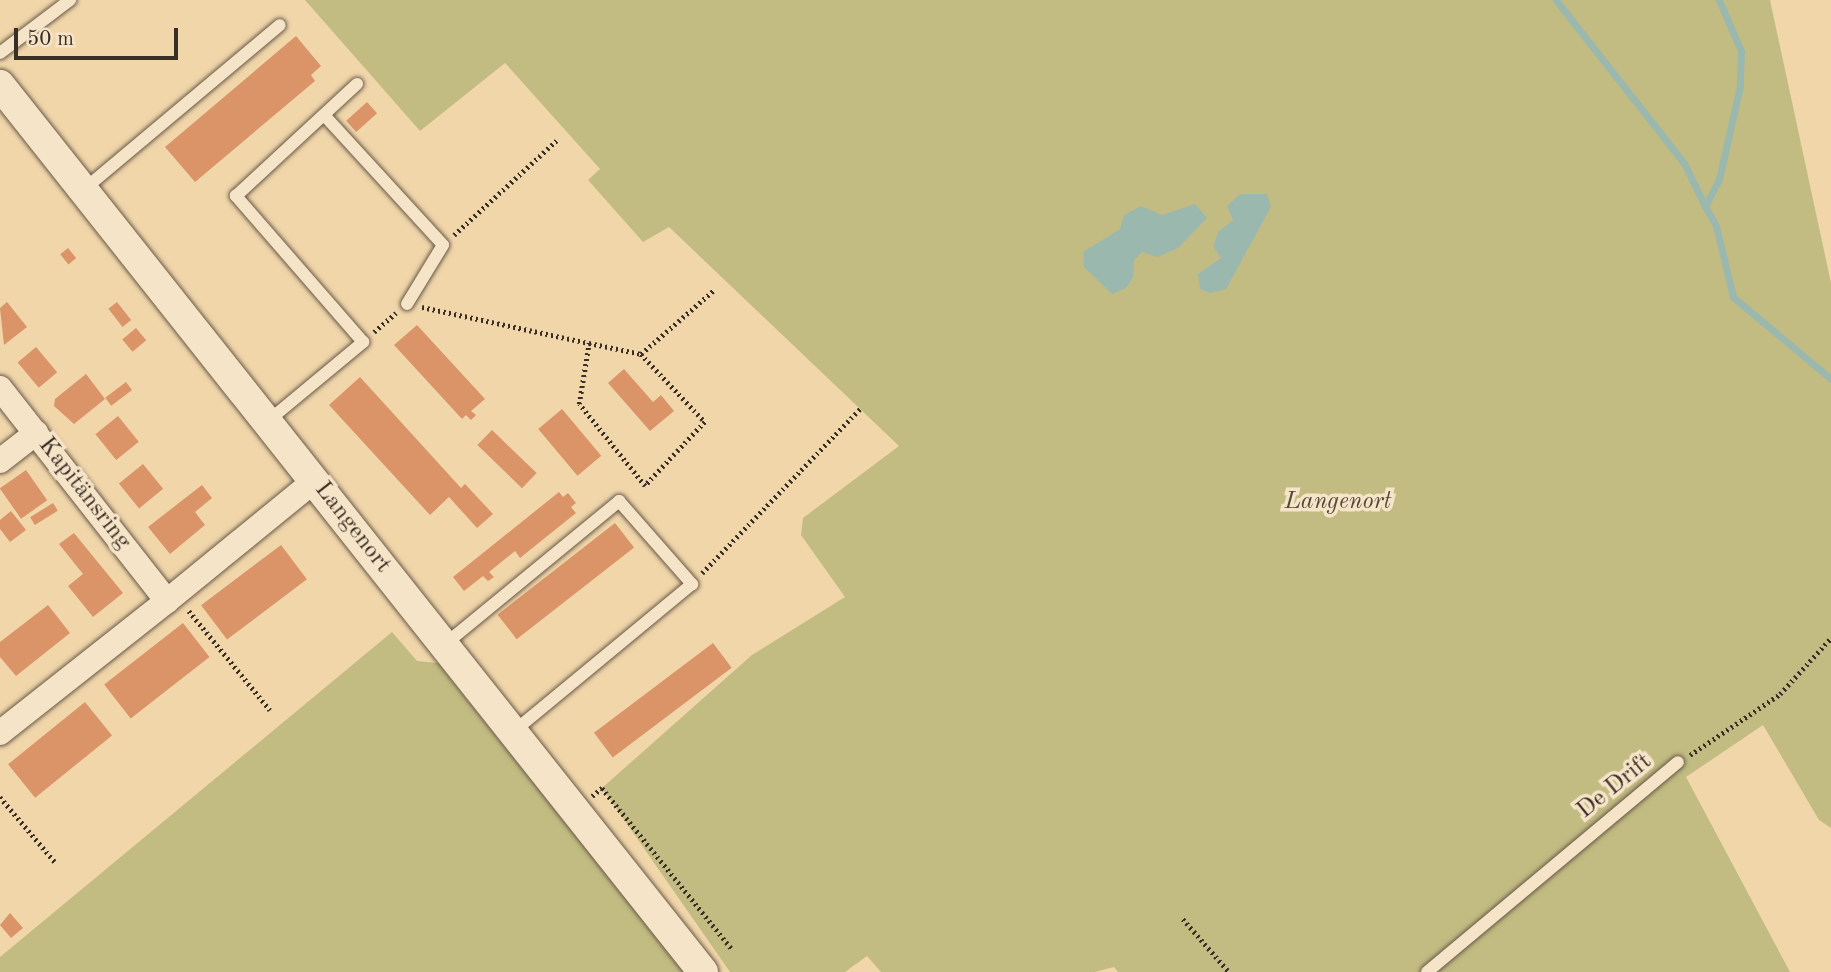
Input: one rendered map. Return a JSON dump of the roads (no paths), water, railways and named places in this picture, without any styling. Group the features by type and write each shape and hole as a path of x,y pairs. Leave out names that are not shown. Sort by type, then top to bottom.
{"street":[{"name":"Langenort","path":"0,85 81,191 268,421 703,972"},
{"name":"Kapitänsring","path":"0,388 171,597"},
{"path":"0,461 36,433"},
{"path":"0,733 314,481"}],"lane":[{"path":"0,54 70,0"},
{"path":"81,191 280,25"},
{"path":"268,421 363,342 236,195 357,84"},
{"path":"324,115 443,245 407,303"},
{"path":"444,645 619,500 692,584 514,732"},
{"name":"De Drift","path":"1427,972 1678,762"}],"water":[{"path":"1240,194 1267,194 1271,207 1226,289 1210,293 1200,289 1198,274 1221,258 1213,246 1219,231 1233,220 1227,206"},
{"path":"1195,204 1207,218 1178,248 1157,257 1142,252 1134,260 1133,278 1126,288 1112,294 1084,267 1083,252 1120,229 1124,215 1141,206 1162,215"}],"waterway":[{"path":"1556,0 1684,163 1705,206"},
{"path":"1719,0 1741,51 1740,86 1719,179 1705,206 1716,226 1733,297 1831,379"}]}
